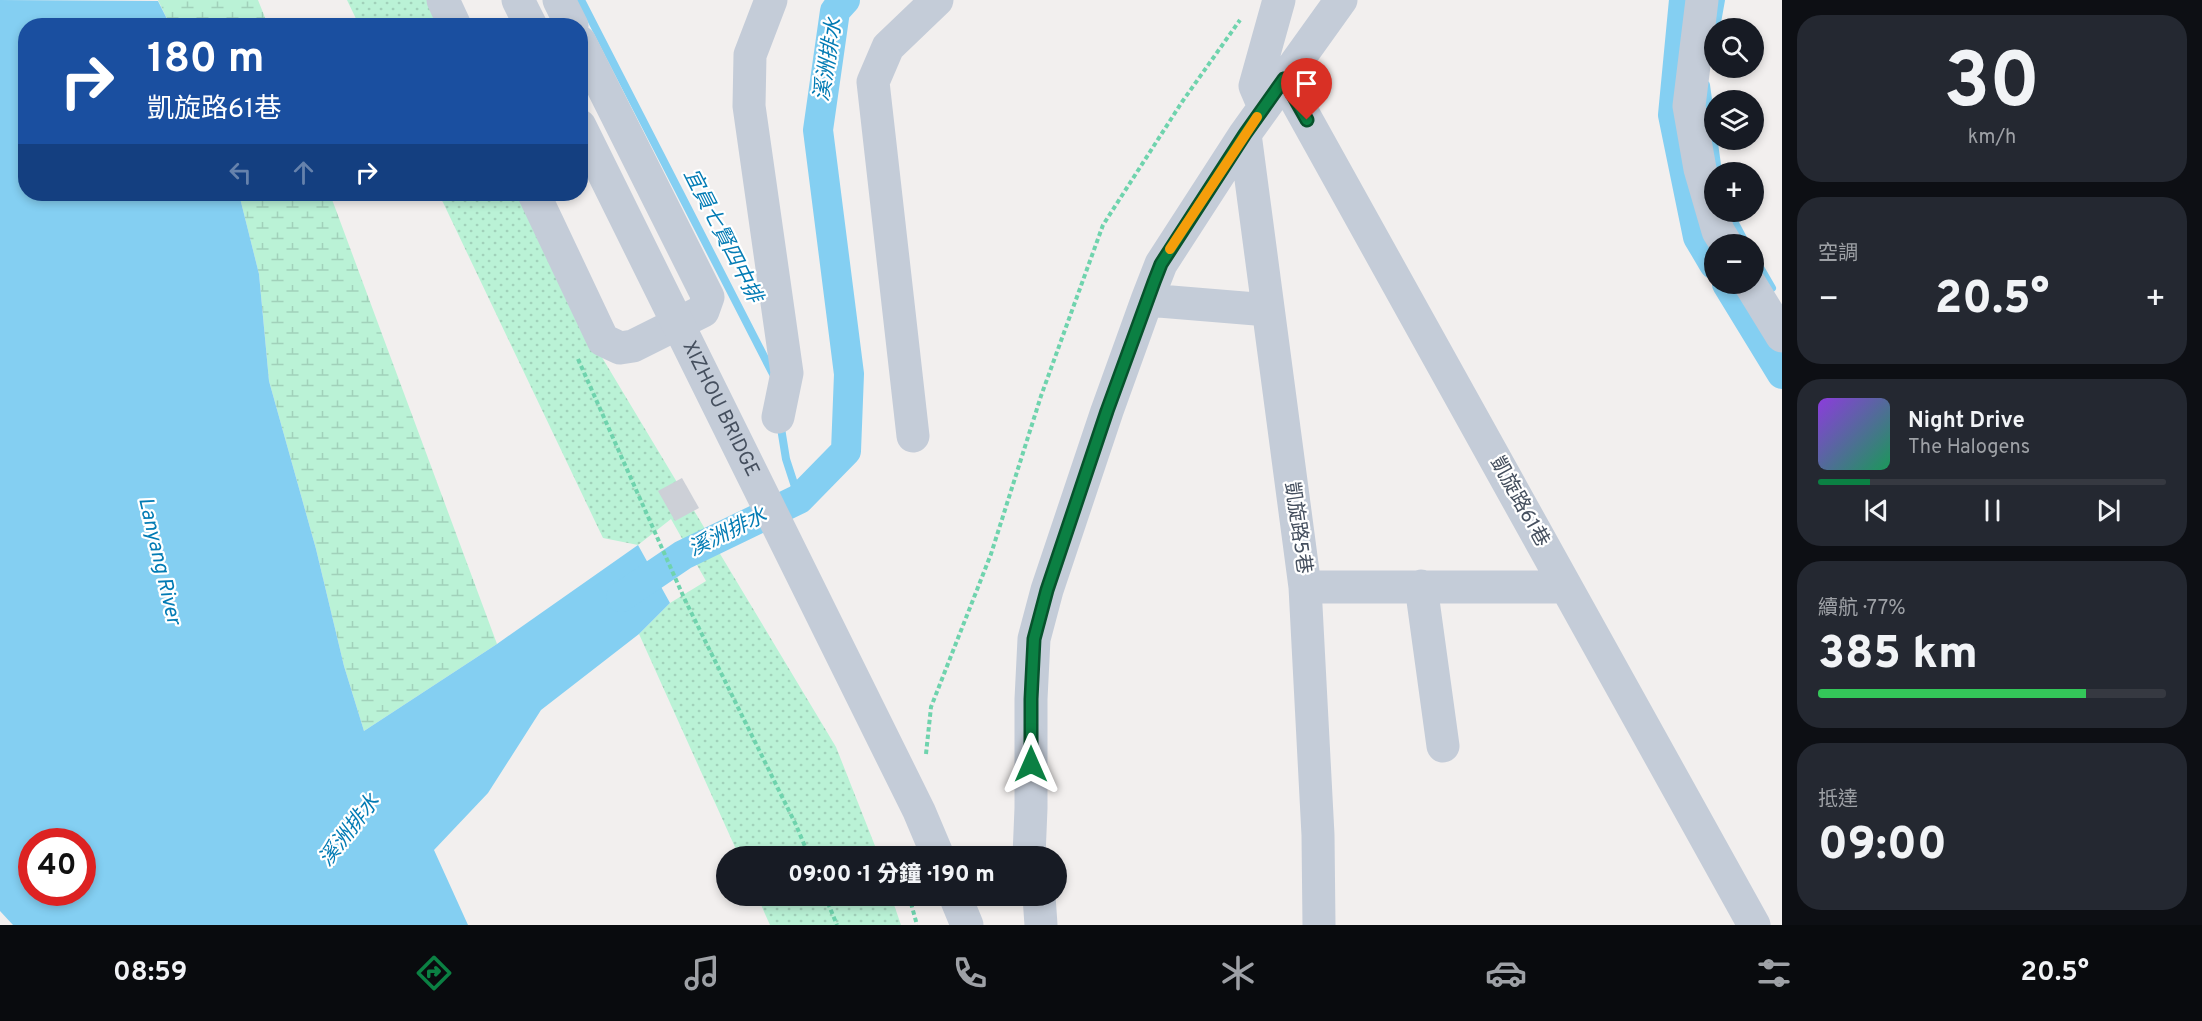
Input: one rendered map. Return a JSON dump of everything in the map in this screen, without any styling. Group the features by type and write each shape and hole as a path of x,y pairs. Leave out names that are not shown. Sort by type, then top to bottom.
{"street":[{"path":"444,0 452,18"},
{"path":"518,0 527,18"},
{"path":"559,0 568,18"},
{"path":"771,0 750,55 749,106 787,373 778,417"},
{"path":"913,436 873,82 888,47 937,0"},
{"path":"1264,107 1255,86 1279,0"},
{"path":"1029,846 1034,639 1047,590 1147,300 1161,264 1245,134 1341,0"},
{"path":"1702,0 1689,106 1700,169 1720,234"},
{"path":"537,201 603,340 620,348 633,346 703,311 708,297 588,58"},
{"name":"凱旋路61巷","path":"1284,79 1754,925"},
{"name":"凱旋路5巷","path":"1245,134 1305,587 1318,835 1319,925"},
{"name":"XIZHOU BRIDGE","path":"588,142 908,789 934,846"},
{"path":"1756,294 1782,336"},
{"path":"1147,300 1268,310"},
{"path":"1421,586 1443,746"},
{"path":"1305,587 1566,588"},
{"path":"1031,808 1034,846"},
{"path":"959,906 968,925"},
{"path":"1026,925 1027,906"},
{"path":"1040,906 1041,925"}],"path":[{"path":"924,765 931,707 991,554 1041,396 1102,225 1182,102 1241,19"},
{"path":"577,357 685,600 805,846"},
{"path":"829,906 837,925"},
{"path":"912,906 917,925"}],"green space":[{"path":"158,0 258,0 265,18 167,18"},
{"path":"347,0 434,0 443,18 356,18"},
{"path":"241,201 333,201 497,644 364,731 344,666 316,549 269,381 259,274"},
{"path":"442,201 528,201 600,354 836,747 875,846 734,846 639,634 670,603 706,581 671,519 638,545 603,538"},
{"path":"761,906 894,906 901,925 770,925"}],"water":[{"name":"Lanyang River","path":"0,0 158,1 166,18 18,18 18,201 241,201 259,274 269,381 316,549 344,666 364,731 497,644 638,545 670,603 639,634 541,710 488,793 434,850 468,925 13,925 0,911"}],"building":[{"path":"682,478 699,508 675,521 658,491"}],"waterway":[{"name":"宜員七賢四中排","path":"581,0 774,376"},
{"name":"溪洲排水","path":"621,597 683,555 799,499 846,451 849,374 818,130 835,11 845,0"},
{"path":"1684,0 1673,115 1698,237 1704,247"},
{"path":"1718,18 1721,0"},
{"path":"1706,85 1717,162"},
{"path":"1734,222 1741,234"},
{"path":"1764,274 1772,288"},
{"path":"1733,294 1782,374"},
{"name":"宜員七賢四中排","path":"780,422 786,459 799,499"}],"slow traffic":[{"path":"1170,249 1257,117"}],"route":[{"path":"1031,764 1034,639 1047,590 1107,411 1161,264 1245,134 1284,79 1307,120"}]}
